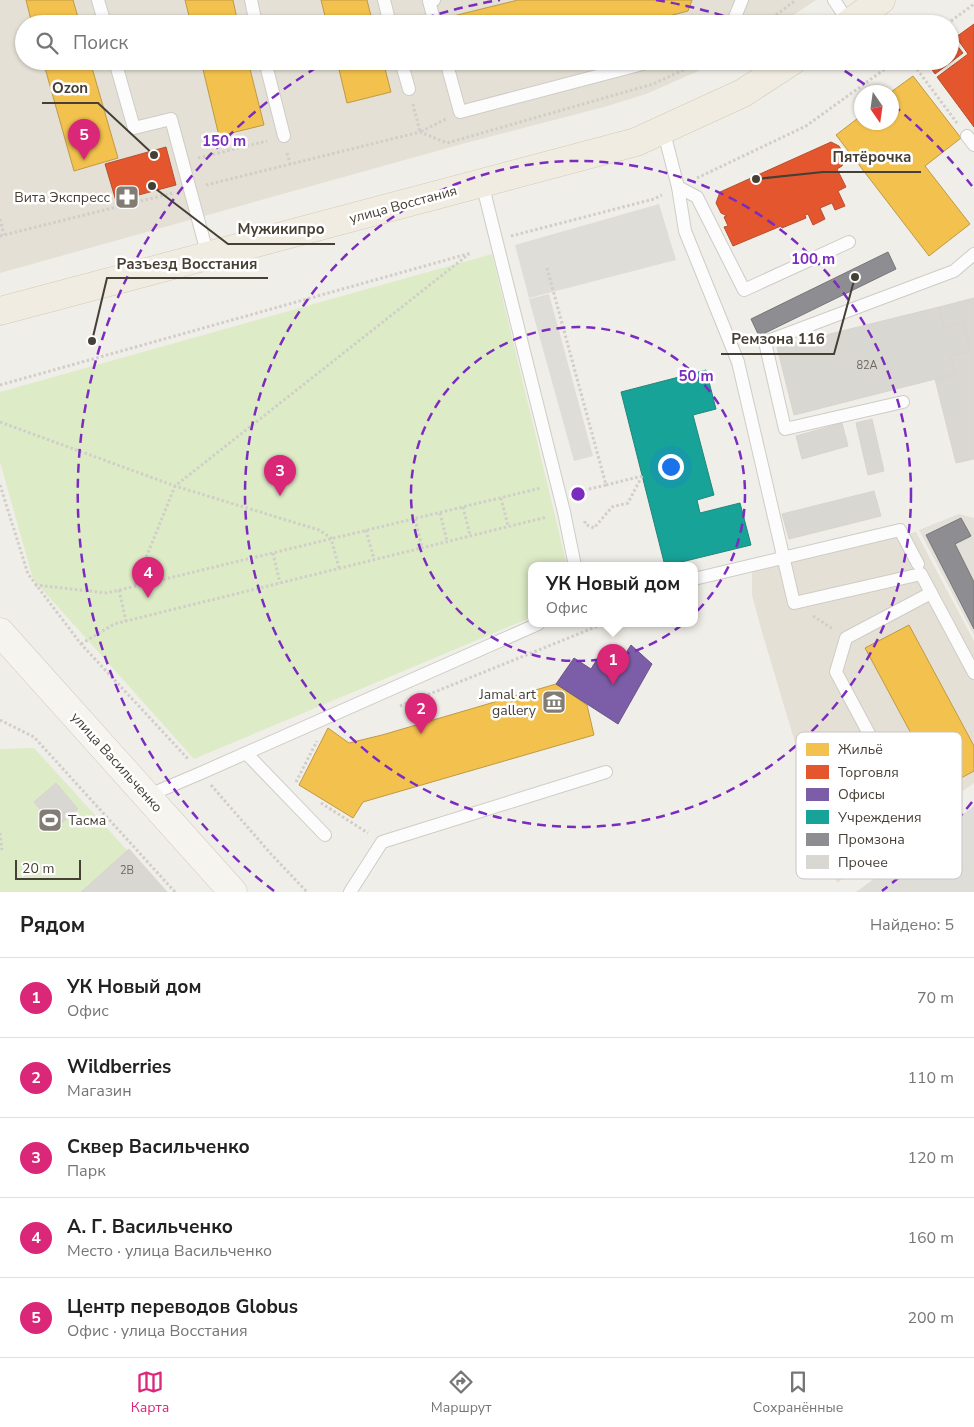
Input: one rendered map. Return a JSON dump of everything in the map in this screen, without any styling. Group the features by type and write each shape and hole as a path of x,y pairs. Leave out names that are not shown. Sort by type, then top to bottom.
{"main road":[{"path":"860,15 881,0"},
{"name":"улица Восстания","path":"0,312 636,142 743,94 779,70"},
{"name":"улица Васильченко","path":"0,632 233,892"}],"lane":[{"path":"98,0 102,15"},
{"path":"251,0 254,15"},
{"path":"384,0 388,15"},
{"path":"433,15 429,1 434,0"},
{"path":"736,15 742,0"},
{"path":"834,0 843,15"},
{"path":"118,70 134,128 171,119 208,256"},
{"path":"268,70 284,136"},
{"path":"404,70 409,89"},
{"path":"448,70 460,112 620,70"},
{"path":"663,130 678,187 685,231 738,362 794,603 920,574 974,673"},
{"path":"482,183 559,514 574,562"},
{"path":"678,187 697,197 744,290 849,242"},
{"path":"903,402 785,429 765,342 954,271 974,254"},
{"path":"698,578 900,530 918,564"},
{"path":"868,732 836,672 846,638 931,593"},
{"path":"146,796 531,627"},
{"path":"246,753 325,835"},
{"path":"350,892 382,842 606,772"}],"path":[{"path":"776,15 796,0"},
{"path":"959,15 974,4"},
{"path":"420,132 447,144 653,84 683,70"},
{"path":"510,236 654,199 806,126 884,70"},
{"path":"917,70 971,140"},
{"path":"415,112 420,132"},
{"path":"0,219 2,235 420,132 460,112"},
{"path":"182,162 284,136"},
{"path":"287,152 290,164"},
{"path":"0,385 472,252 175,486 135,586"},
{"path":"547,268 606,485"},
{"path":"0,422 175,486 318,530 331,538 339,568"},
{"path":"82,644 114,624 559,514 577,492 642,476 628,504 612,507 594,528"},
{"path":"0,485 28,574 35,585 82,644 307,892"},
{"path":"35,585 106,593 536,489"},
{"path":"501,498 508,526"},
{"path":"463,507 470,535"},
{"path":"440,512 447,541"},
{"path":"415,519 422,547"},
{"path":"366,530 374,560"},
{"path":"273,553 280,582"},
{"path":"118,590 126,621"},
{"path":"794,603 846,638"},
{"path":"395,708 596,627"},
{"path":"0,720 34,737 175,892"},
{"path":"294,786 318,739"},
{"path":"316,800 382,842"},
{"path":"0,833 2,850"}],"shaded area":[{"path":"0,0 816,0 794,15 15,15 15,70 701,70 646,94 604,107 462,144 0,273"},
{"path":"659,204 676,260 529,298 515,245"},
{"path":"549,294 593,456 574,461 529,299"},
{"path":"959,514 974,518 974,635 919,530"},
{"path":"916,532 974,641 974,783 962,792 962,732 796,732 796,746 752,595 752,572"},
{"path":"974,806 974,892 856,892 874,879 962,879 962,815"}],"green space":[{"path":"492,254 566,562 528,562 528,619 194,759 33,579 0,462 0,392"},
{"name":"Тасма","path":"34,748 165,892 0,892 0,749"}],"building: Жильё":[{"path":"26,0 73,0 77,15 30,15"},
{"path":"185,0 233,0 236,15 189,15"},
{"path":"321,0 367,0 371,15 325,15"},
{"path":"518,0 692,0 688,11 673,15 457,15"},
{"path":"46,70 93,70 118,158 74,171"},
{"path":"203,70 250,70 264,125 219,136"},
{"path":"339,70 385,70 391,92 347,103"},
{"path":"913,76 961,138 925,166 970,224 929,256 836,135 854,121 854,130 899,130 899,86"},
{"path":"909,625 974,746 974,771 962,778 962,732 910,732 865,648"},
{"path":"556,684 587,705 594,735 363,802 353,818 299,785 328,728 349,743"}],"building: Торговля":[{"path":"974,24 974,127 937,77 946,70 959,70 959,61 968,54 959,41 959,35"},
{"path":"959,48 963,53 959,56"},
{"path":"932,70 940,70 935,74"},
{"path":"831,142 839,146 845,157 842,166 837,169 846,187 838,191 845,206 835,210 832,203 820,208 825,219 813,225 808,214 805,215 806,218 733,246 724,227 728,226 724,217 727,216 721,213 716,203 720,192"},
{"path":"166,147 176,185 116,201 105,164"}],"building: Офисы":[{"path":"631,645 652,664 618,724 556,684 574,658 591,669 602,651 620,662"}],"building: Учреждения":[{"path":"706,370 716,409 693,415 714,495 697,500 700,513 740,503 751,545 681,562 664,562 621,392"}],"building: Промзона":[{"path":"888,252 896,269 759,336 751,319"},
{"path":"961,518 971,536 955,544 974,582 974,629 926,535"}],"building: Прочее":[{"path":"974,298 974,459 956,463 935,379 955,374 950,356 970,351 964,323 944,328 939,307"},
{"path":"939,307 944,328 964,323 970,351 950,356 955,374 794,415 777,347"},
{"path":"872,419 884,471 868,475 856,423"},
{"path":"842,423 848,446 802,459 796,436"},
{"path":"874,491 881,516 789,539 782,514"},
{"path":"56,783 78,809 56,828 34,802"},
{"path":"129,849 167,892 81,892"}],"place":[{"name":"Ozon","path":"154,155"},
{"name":"Центр переводов Globus","path":"84,160"},
{"name":"Пятёрочка","path":"756,179"},
{"name":"Мужикипро","path":"152,186"},
{"name":"Вита Экспресс","path":"127,197"},
{"name":"Ремзона 116","path":"855,277"},
{"name":"Разъезд Восстания","path":"92,341"},
{"name":"Сквер Васильченко","path":"280,496"},
{"name":"А. Г. Васильченко","path":"148,598"},
{"name":"УК Новый дом","path":"613,685"},
{"name":"Jamal art gallery","path":"554,702"},
{"name":"Wildberries","path":"421,734"},
{"name":"Тасма","path":"50,820"}]}
